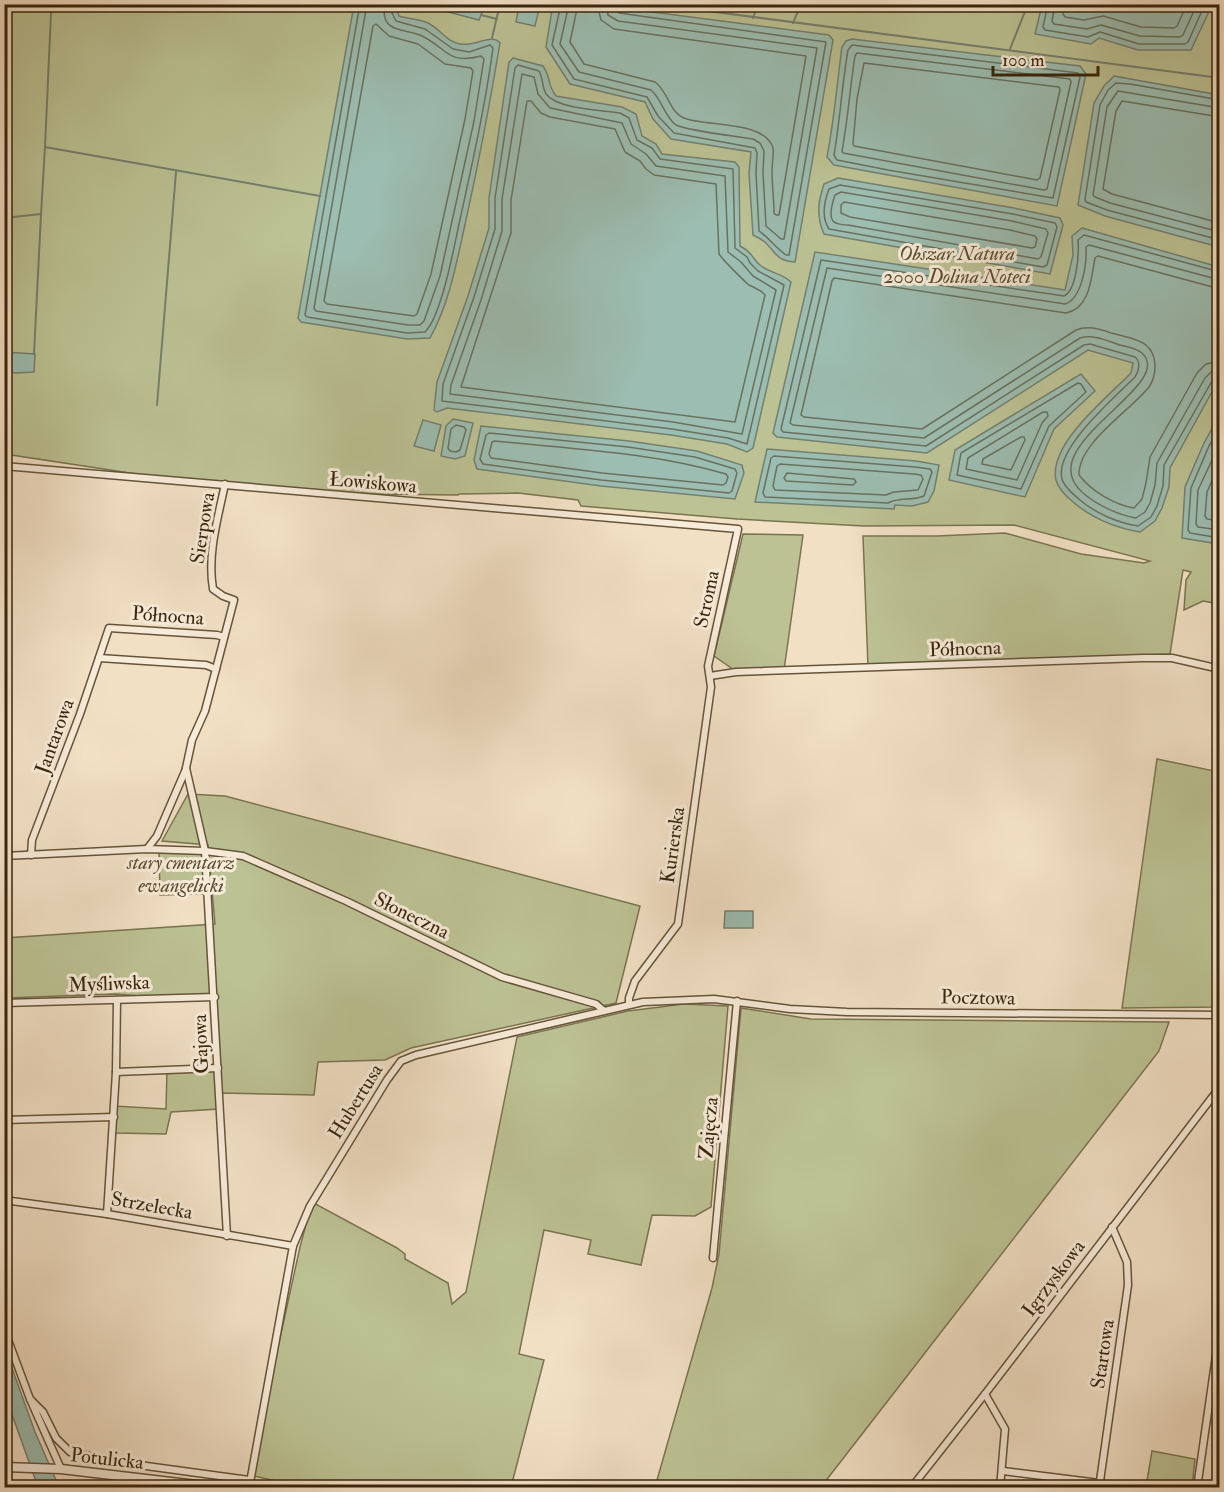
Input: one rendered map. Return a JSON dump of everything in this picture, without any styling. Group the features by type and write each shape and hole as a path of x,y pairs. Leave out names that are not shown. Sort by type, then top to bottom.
{"street":[{"name":"Łowiskowa","path":"4,466 738,529"},
{"name":"Sierpowa","path":"224,637 234,600 213,589 211,577 214,537 225,484"},
{"name":"Stroma","path":"710,676 708,666 738,529"},
{"name":"Północna","path":"109,628 224,637"},
{"name":"Jantarowa","path":"31,855 32,840 109,628"},
{"path":"147,849 157,836 186,768 192,740 203,718 224,637"},
{"path":"99,658 206,665 216,669"},
{"name":"Północna","path":"710,676 746,672 1143,658 1172,658 1220,669"},
{"name":"Kurierska","path":"629,1004 635,981 678,924 711,687 710,676"},
{"path":"186,768 205,851"},
{"name":"Słoneczna","path":"4,856 147,849 205,851 243,856 345,901 502,977 596,1004 603,1010"},
{"name":"Gajowa","path":"205,851 227,1236"},
{"name":"Myśliwska","path":"4,1003 215,997"},
{"name":"Hubertusa","path":"249,1488 293,1246 310,1206 401,1061 629,1004 684,999 737,1001"},
{"path":"108,1214 116,1072 117,1000"},
{"name":"Pocztowa","path":"737,1001 790,1009 847,1012 1220,1015"},
{"name":"Zajęcza","path":"713,1258 737,1001"},
{"path":"116,1072 218,1068"},
{"name":"Igrzyskowa","path":"911,1488 1220,1087"},
{"path":"4,1120 114,1117"},
{"name":"Strzelecka","path":"4,1200 108,1214 293,1246"},
{"name":"Startowa","path":"1099,1485 1128,1285 1127,1262 1112,1227"},
{"path":"1197,1488 1220,1328"},
{"path":"4,1329 57,1469"},
{"path":"985,1394 1005,1429 1000,1488"},
{"path":"30,1399 43,1412 56,1438 70,1452 117,1462 249,1480"},
{"name":"Potulicka","path":"4,1467 57,1469 222,1488"},
{"path":"1003,1472 1099,1485"}],"green space":[{"name":"Obszar Natura 2000 Dolina Noteci","path":"4,5 1219,5 1219,604 1203,601 1184,610 1186,580 1191,572 1183,570 1170,654 868,666 863,536 1005,533 1081,554 1144,563 1150,561 1014,525 864,526 737,519 581,506 578,500 518,493 375,494 189,482 5,454"},
{"path":"743,534 803,535 784,670 734,670 714,656"},
{"path":"1157,759 1219,772 1219,1007 1122,1008"},
{"path":"188,794 225,796 640,906 616,1003 411,1048 385,1060 318,1062 314,1095 219,1093 219,1109 171,1112 166,1134 114,1133 114,1106 166,1109 167,1070 218,1068 217,995 162,998 116,994 5,998 4,938 215,924 208,845 162,841"},
{"name":"stary cmentarz ewangelicki","path":"159,852 201,853 203,855 203,894 160,895"},
{"path":"684,1004 728,1006 711,1207 695,1216 652,1215 641,1265 588,1254 591,1240 544,1230 519,1354 544,1360 511,1487 307,1488 250,1475 312,1202 397,1248 405,1254 405,1259 448,1283 452,1304 466,1292 517,1037 628,1011"},
{"path":"741,1008 811,1019 1169,1022 1159,1051 821,1487 655,1487 712,1288 719,1254"},
{"path":"1152,1451 1195,1459 1192,1487 1146,1487"}],"water":[{"path":"418,4 483,4 485,5 479,20"},
{"path":"1042,4 1212,5 1191,50 1138,50 1099,38 1091,44 1035,34"},
{"path":"354,5 399,5 397,11 399,16 428,23 455,43 471,44 492,39 500,43 480,154 456,265 443,310 430,338 407,339 301,322 298,318"},
{"path":"519,5 540,5 535,26 516,22"},
{"path":"557,5 598,5 829,35 833,40 795,262 781,258 765,242 753,235 749,173 751,152 671,139 653,119 645,102 570,84 546,47 552,10"},
{"path":"852,39 1080,66 1086,74 1057,206 834,165 827,157 842,47 846,41"},
{"path":"513,58 543,66 556,96 622,107 636,114 642,136 656,144 662,154 735,162 739,167 740,246 748,251 761,266 791,282 753,448 747,452 727,444 671,435 447,408 437,412 434,410 437,382 468,296 489,228 489,198 509,62"},
{"path":"1114,76 1219,95 1219,247 1105,216 1078,205 1094,103 1104,86"},
{"path":"838,178 1060,218 1063,225 1050,274 824,234 819,215 820,197 824,184"},
{"path":"1082,228 1219,267 1219,379 1170,468 1169,487 1162,508 1155,521 1140,532 1113,525 1088,513 1066,495 1056,480 1056,466 1061,451 1070,437 1095,408 1131,373 1133,363 1088,350 927,453 777,437 773,433 815,252 1065,290 1073,255 1072,236"},
{"path":"4,352 35,354 34,372 15,373 5,370"},
{"path":"1081,374 1095,391 1054,429 1025,497 949,480 955,450"},
{"path":"1219,416 1219,544 1182,538 1185,487 1204,443"},
{"path":"453,419 473,423 465,456 455,459 441,456 446,426"},
{"path":"423,420 441,425 434,451 414,446"},
{"path":"481,426 629,441 697,451 742,465 744,473 735,499 601,486 477,469 474,460"},
{"path":"767,449 916,461 939,465 934,491 928,502 912,506 895,505 894,509 755,502"},
{"path":"725,911 753,911 753,928 724,928"},
{"path":"4,1346 35,1432 59,1487 38,1487 5,1395"}],"waterway":[{"path":"492,38 500,4"},
{"path":"654,4 1220,78"},
{"path":"753,18 758,4"},
{"path":"793,23 801,4"},
{"path":"1010,49 1028,4"},
{"path":"45,147 51,13"},
{"path":"481,15 497,19"},
{"path":"4,218 41,214 45,147 320,196"},
{"path":"157,405 176,172"},
{"path":"34,354 41,214"}]}
